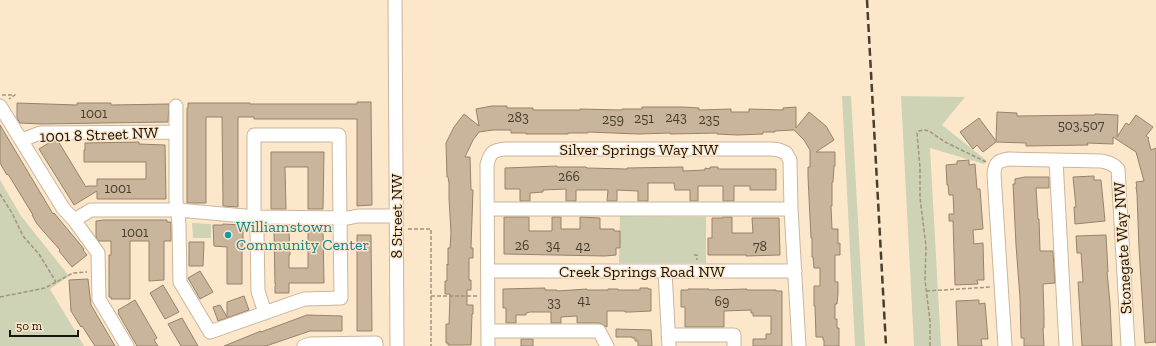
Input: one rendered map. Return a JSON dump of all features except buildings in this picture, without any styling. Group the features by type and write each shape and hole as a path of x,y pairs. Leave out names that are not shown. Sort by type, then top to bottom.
{"street":[{"name":"8 Street NW","path":"395,0 397,346"},
{"name":"1001 8 Street NW","path":"0,106 63,208 74,220 98,253 99,299 127,346"},
{"name":"1001 8 Street NW","path":"176,106 176,201 178,210 180,282 210,332 265,313 304,299 341,298 344,218 339,135 254,134 254,211 257,233 258,291 265,313"},
{"name":"1001 8 Street NW","path":"22,140 40,132 176,132"},
{"name":"Silver Springs Way NW","path":"488,346 487,165 489,156 492,152 500,149 772,149 786,153 790,160 791,209 799,346"},
{"name":"Stonegate Way NW","path":"1005,346 995,167 997,163 1002,160 1107,162 1118,169 1128,346"},
{"path":"1056,160 1066,346"},
{"path":"488,209 791,209"},
{"path":"74,220 91,210 178,210 256,217 344,218 358,221 396,222"},
{"name":"Creek Springs Road NW","path":"488,271 795,271"},
{"path":"664,271 668,340 734,335 734,346"},
{"path":"488,331 598,331 607,346"},
{"path":"304,346 310,344 376,342 376,346"}],"path":[{"path":"930,346 930,321 925,280 926,246 920,198 920,168 917,133 919,131 929,131 945,142 987,163"},
{"path":"0,194 23,236 39,254 56,282"},
{"path":"396,222 431,229 431,346"},
{"path":"0,297 45,288 73,273 98,272"},
{"path":"926,291 996,286"},
{"path":"431,296 481,296"}],"green space":[{"path":"842,96 851,96 865,346 855,346"},
{"path":"901,96 965,97 942,125 986,160 984,164 930,148 941,346 914,346"},
{"path":"0,180 21,216 69,276 50,289 84,346 0,346"},
{"path":"620,216 706,217 706,263 619,263"},
{"path":"192,223 211,224 211,238 193,238"}],"railway":[{"path":"867,0 886,346"}],"place":[{"name":"Williamstown Community Center","path":"228,235"}]}
